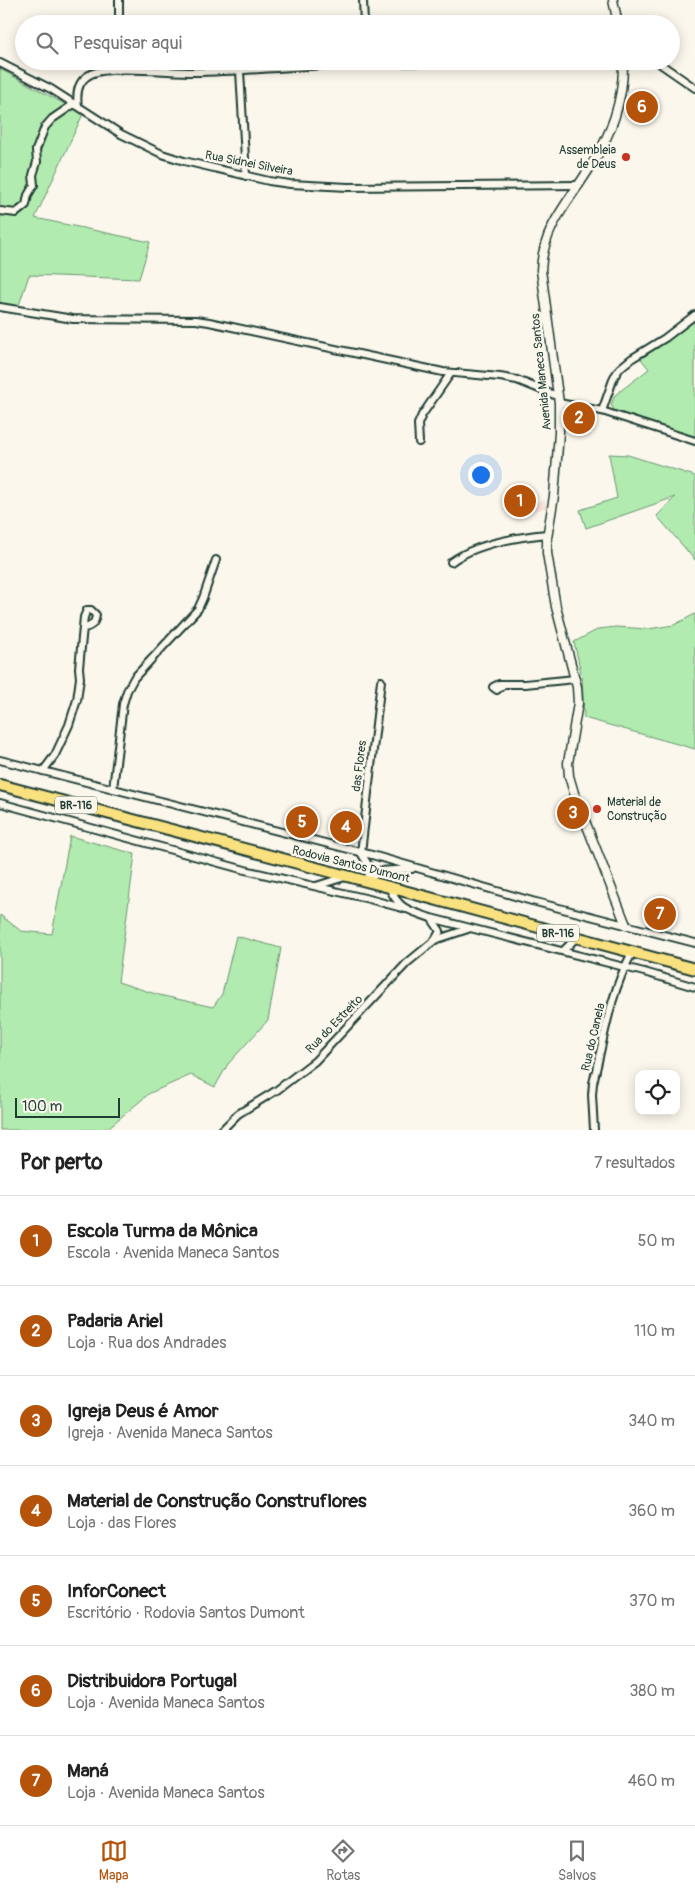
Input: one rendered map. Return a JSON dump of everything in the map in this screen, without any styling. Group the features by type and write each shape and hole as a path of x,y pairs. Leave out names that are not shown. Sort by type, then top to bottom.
{"highway":[{"name":"Rodovia Santos Dumont","path":"0,785 695,969"}],"street":[{"path":"118,15 119,0"},
{"path":"363,0 364,15"},
{"path":"613,0 616,15"},
{"name":"Rua Sidnei Silveira","path":"0,64 50,89 121,134 162,154 246,176 290,184 348,187 578,185"},
{"path":"0,211 16,213 26,205 28,193 34,185 33,175 37,162 36,150 45,127 52,119 76,105 78,89 86,76 99,71 118,70 186,72 254,70"},
{"name":"Avenida Maneca Santos","path":"623,70 624,80 616,116 600,150 548,233 542,256 541,270 558,400 560,433 547,534 547,552 552,591 575,679 578,703 568,763 569,776 626,925"},
{"path":"669,70 695,88"},
{"path":"240,71 246,176"},
{"path":"0,307 73,319 196,320 451,373 517,380 558,400 602,411 695,441"},
{"path":"602,411 614,377 620,368 695,315"},
{"path":"419,442 418,424 422,415 451,373"},
{"path":"451,562 461,554 472,550 516,538 547,534"},
{"path":"113,789 123,704 127,691 134,678 198,609 216,560"},
{"path":"43,771 55,755 74,710 80,678 79,668 84,628"},
{"path":"503,685 575,679"},
{"name":"das Flores","path":"368,882 369,866 361,853 381,681"},
{"path":"0,760 361,853 532,901 695,943"},
{"path":"0,804 245,870 369,898 469,929 562,951 695,987"},
{"path":"368,882 378,871 417,868"},
{"path":"315,886 346,876"},
{"path":"389,887 396,901 406,909"},
{"path":"431,918 438,925 440,931 435,940"},
{"path":"435,940 469,929"},
{"path":"562,951 576,938"},
{"name":"Rua do Estreito","path":"222,1130 238,1114 277,1090 315,1061 407,963 435,940"},
{"name":"Rua do Canela","path":"594,1130 593,1083 610,1007 624,967 632,953"}],"shaded area":[{"path":"527,494 529,504 545,500 547,508 530,512 528,504 513,508 511,498"}],"green space":[{"path":"0,69 83,114 35,218 150,242 139,279 29,275 19,305 0,308"},
{"path":"695,321 695,438 614,410 611,405 615,395 649,369 641,359"},
{"path":"609,454 628,455 695,476 695,560 657,516 675,497 586,528 580,510 617,498"},
{"path":"695,614 695,749 584,718 582,677 574,642 599,629 616,627 648,629 674,625"},
{"path":"70,836 135,854 118,982 159,995 213,1007 222,994 236,936 281,948 268,1020 228,1064 215,1087 191,1075 150,1093 109,1127 101,1130 0,1130 0,915 21,931 52,934"}],"place":[{"name":"Distribuidora Portugal","path":"642,107"},
{"name":"Assembleia de Deus","path":"626,157"},
{"name":"Padaria Ariel","path":"579,418"},
{"name":"Escola Turma da Mônica","path":"520,501"},
{"name":"Material de Construção","path":"597,809"},
{"name":"Igreja Deus é Amor","path":"573,813"},
{"name":"InforConect","path":"302,822"},
{"name":"Material de Construção Construflores","path":"346,827"},
{"name":"Maná","path":"660,914"}]}
